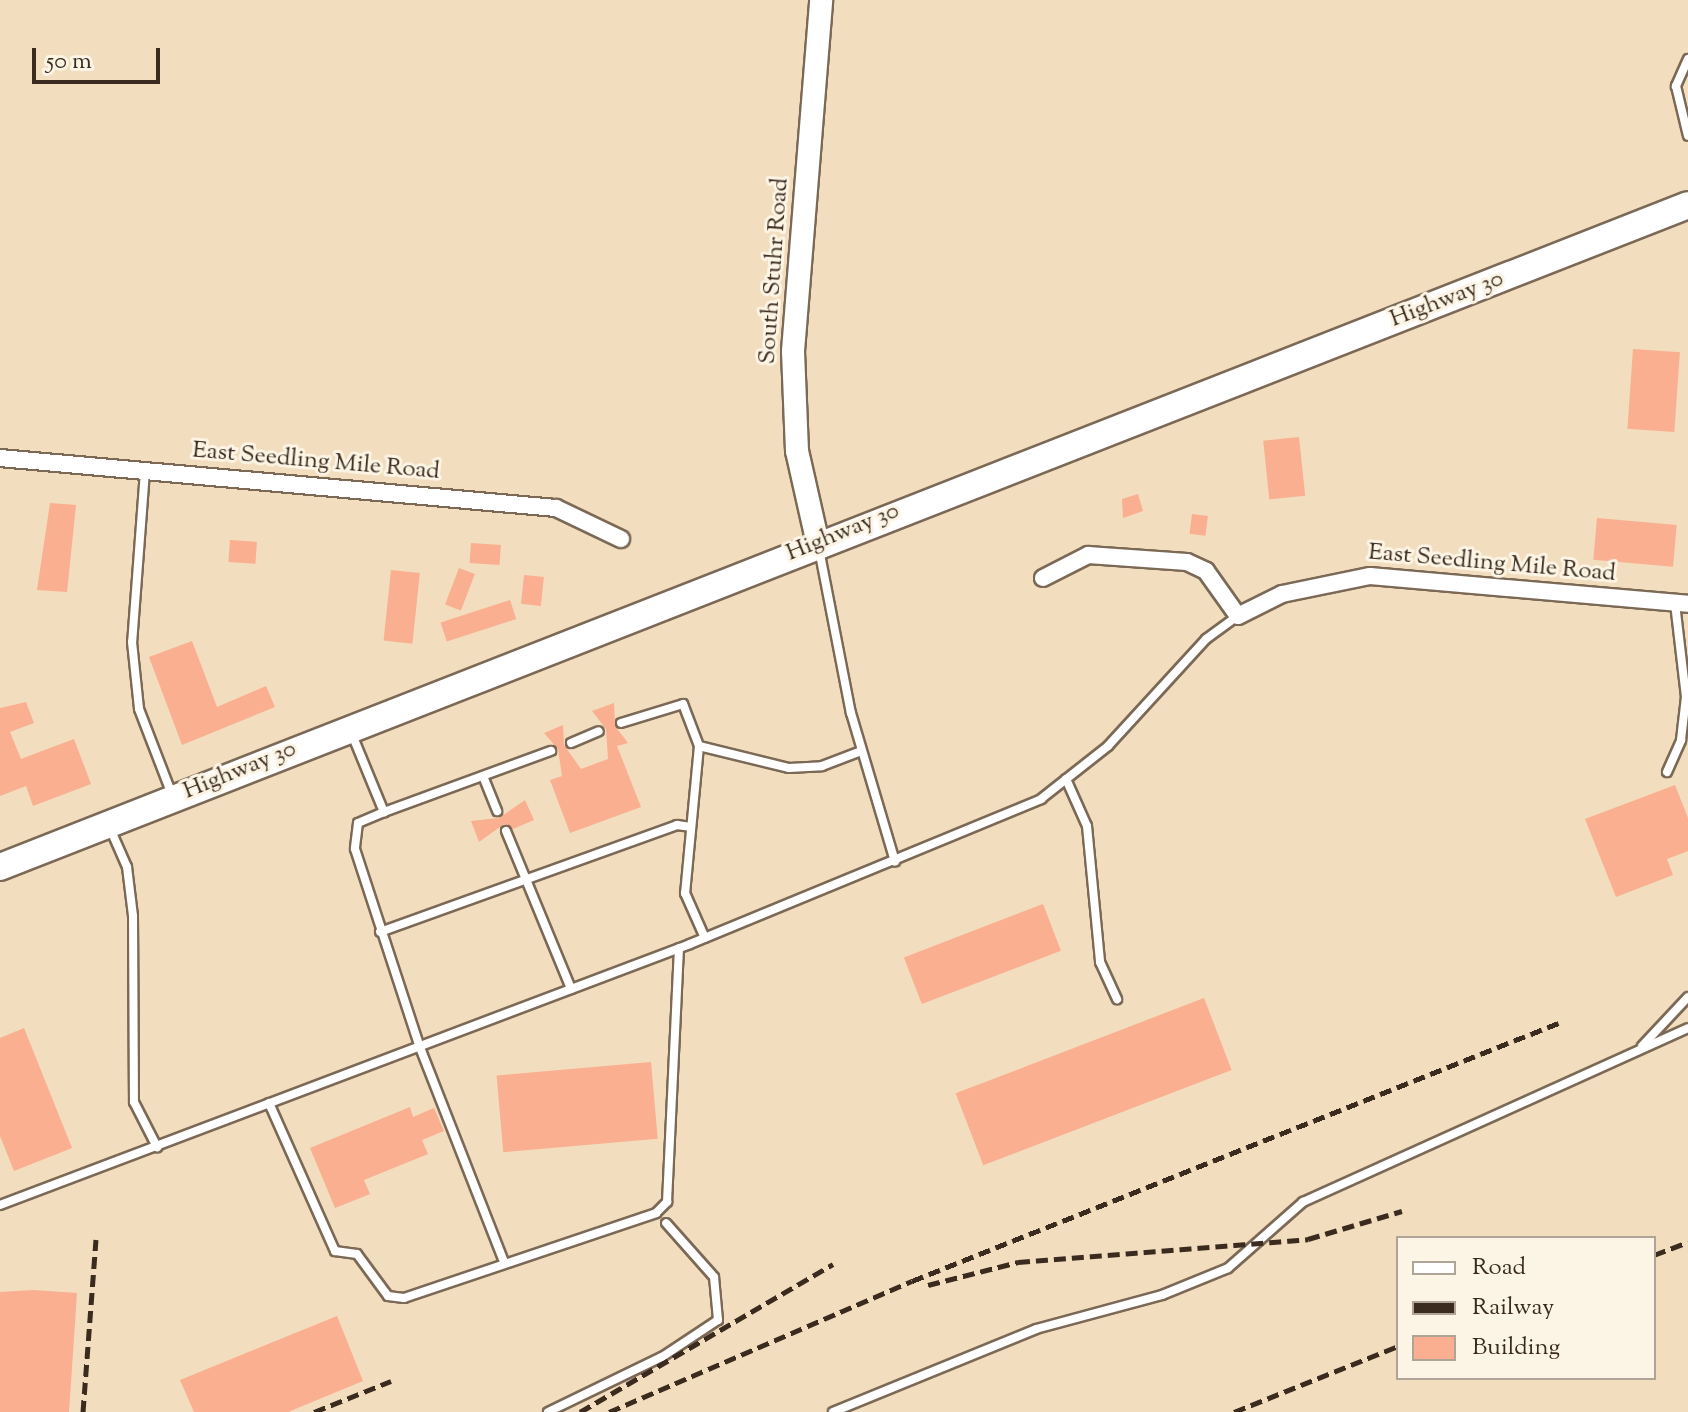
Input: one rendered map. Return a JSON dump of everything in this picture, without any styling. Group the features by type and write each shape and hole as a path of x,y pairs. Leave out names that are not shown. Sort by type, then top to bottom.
{"highway":[{"name":"Highway 30","path":"0,867 349,727 1688,205"}],"main road":[{"name":"South Stuhr Road","path":"818,544 797,451 793,351 821,0"}],"street":[{"name":"East Seedling Mile Road","path":"0,458 556,508 621,539"},
{"path":"1043,578 1088,555 1187,562 1206,571 1238,616"},
{"name":"East Seedling Mile Road","path":"1238,616 1294,591 1370,576 1682,604"}],"lane":[{"path":"1688,59 1676,86 1688,136"},
{"path":"145,471 132,642 139,709 173,797"},
{"path":"818,544 861,751 895,862"},
{"path":"1667,772 1681,740 1686,697 1682,604"},
{"path":"0,1205 705,938 895,862 1041,799 1238,616"},
{"path":"621,723 689,706 699,746 685,893 705,938"},
{"path":"349,727 384,812"},
{"path":"571,743 599,731"},
{"path":"699,746 789,768 822,766 861,751"},
{"path":"504,1262 419,1045 355,849 358,823 551,751"},
{"path":"483,776 497,811"},
{"path":"1066,779 1087,826 1100,962 1117,999"},
{"path":"108,823 127,867 133,916 134,1102 157,1147"},
{"path":"380,932 525,877 677,825 691,827"},
{"path":"506,831 571,989"},
{"path":"269,1103 335,1251 357,1254 388,1296 404,1298 656,1213 667,1202 679,948"},
{"path":"1641,1048 1688,997"},
{"path":"833,1412 1036,1329 1162,1295 1228,1268 1303,1202 1688,1028"},
{"path":"548,1412 662,1357 718,1320 714,1277 666,1223"}],"building":[{"path":"1633,349 1680,352 1674,432 1627,429"},
{"path":"1299,437 1305,496 1269,499 1263,441"},
{"path":"1138,494 1143,511 1123,518 1122,499"},
{"path":"50,503 76,505 67,592 37,590"},
{"path":"1192,514 1208,516 1205,536 1190,534"},
{"path":"1597,518 1677,525 1673,567 1593,560"},
{"path":"230,540 257,542 255,564 228,562"},
{"path":"471,543 501,545 500,565 470,563"},
{"path":"459,568 475,574 461,611 445,604"},
{"path":"391,570 420,573 412,644 384,641"},
{"path":"524,575 544,577 541,606 521,604"},
{"path":"510,600 516,619 447,642 441,623"},
{"path":"192,641 217,707 266,686 275,707 182,745 149,657"},
{"path":"26,702 34,723 10,732 21,759 74,739 91,784 33,806 26,786 0,796 0,708"},
{"path":"614,703 615,726 628,743 617,746 641,807 570,833 550,780 562,776 558,749 544,733 563,725 564,745 581,769 608,759 606,729 592,711"},
{"path":"1675,785 1688,818 1688,851 1667,859 1673,875 1616,897 1585,819"},
{"path":"525,800 534,820 513,829 504,824 479,842 471,821 499,818"},
{"path":"1043,904 1061,951 922,1004 904,957"},
{"path":"1204,998 1232,1070 983,1165 956,1093"},
{"path":"24,1028 72,1148 14,1171 0,1136 0,1038"},
{"path":"651,1062 658,1139 503,1152 497,1076"},
{"path":"410,1107 413,1117 434,1108 444,1131 422,1140 428,1154 364,1180 370,1194 335,1208 310,1148"},
{"path":"34,1290 77,1293 69,1412 0,1412 0,1292"},
{"path":"337,1316 363,1381 288,1412 194,1412 180,1380"}],"railway":[{"path":"609,1412 912,1281 1561,1022"},
{"path":"928,1285 1018,1262 1308,1239 1402,1211"},
{"path":"83,1412 96,1239"},
{"path":"1656,1254 1688,1242"},
{"path":"580,1412 833,1264"},
{"path":"1234,1412 1396,1347"},
{"path":"314,1412 391,1381"}]}
